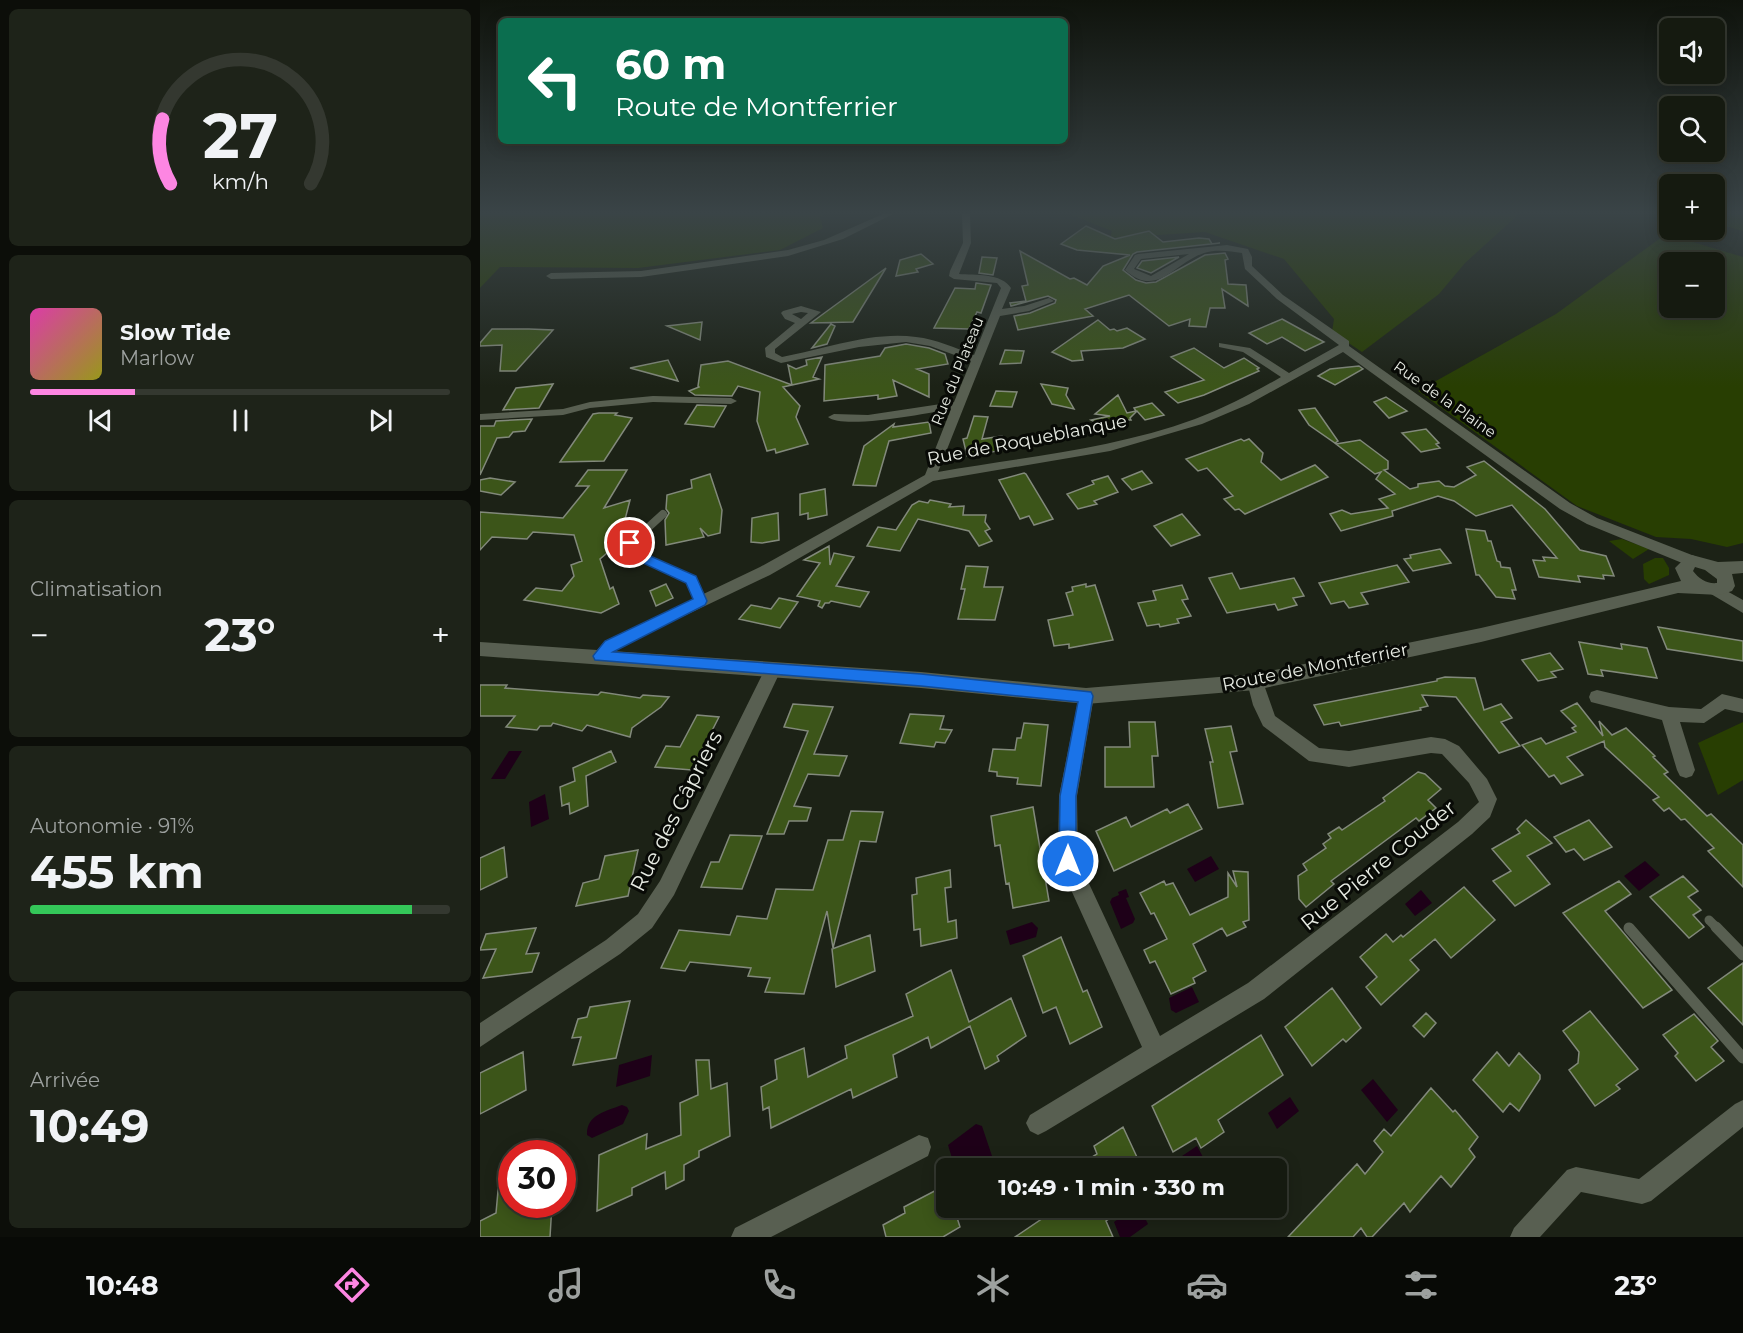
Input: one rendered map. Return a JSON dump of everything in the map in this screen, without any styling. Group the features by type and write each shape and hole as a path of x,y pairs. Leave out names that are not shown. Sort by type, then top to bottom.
{"street":[{"path":"551,276 658,272"},
{"name":"Rue du Plateau","path":"930,477 1006,288 1004,284 990,279 954,276 954,272"},
{"path":"1132,272 1144,278 1153,279 1165,272"},
{"name":"Rue de la Plaine","path":"1252,272 1280,297 1346,343 1343,347 1565,506 1592,521 1664,550 1710,576 1741,605"},
{"path":"997,313 1026,309 1049,301"},
{"path":"803,323 770,348 770,355 781,360 875,340 907,339 931,343 977,360"},
{"path":"1223,345 1245,350 1290,378"},
{"name":"Rue de Roqueblanque","path":"600,656 610,645 765,571 930,477 1110,447 1198,422 1245,402 1343,347"},
{"path":"480,417 563,412 590,405 653,399 731,401"},
{"path":"834,417 868,418 959,405"},
{"name":"Route de Montferrier","path":"480,649 921,680 1086,696 1255,682 1481,635 1710,576"},
{"name":"Rue des Câpriers","path":"480,1036 613,947 645,921 667,888 773,670"},
{"name":"Rue Pierre Couder","path":"1038,1123 1256,991 1466,828 1488,805 1488,798 1466,766 1452,750 1440,746 1431,745 1349,759 1315,755 1269,721 1261,705 1255,682"},
{"path":"1086,696 1068,796 1068,861 1156,1053"},
{"path":"1597,697 1669,714 1704,716 1722,701 1743,706"},
{"path":"1669,714 1686,770"},
{"path":"1523,1237 1576,1179 1642,1192 1743,1112"},
{"path":"744,1237 919,1147"}],"lane":[{"path":"663,514 630,543 629,549 634,554 692,580 701,601"},
{"path":"1709,920 1743,955"},
{"path":"1629,928 1743,1058"}],"green space":[{"path":"480,272 495,272 480,288"},
{"path":"1295,272 1458,272 1439,294 1362,352 1332,332 1334,319"},
{"path":"1614,272 1659,272 1659,318 1725,318 1725,272 1743,272 1743,543 1727,547 1691,539 1656,537 1577,506 1418,391 1556,314"},
{"path":"1622,539 1649,549 1633,559 1609,541"},
{"path":"1655,558 1663,558 1669,568 1669,575 1649,584 1644,579 1643,564"},
{"path":"1743,722 1743,780 1718,795 1698,743"}],"shaded area":[{"path":"509,751 522,751 505,779 491,779"},
{"path":"545,794 549,819 531,827 529,802"},
{"path":"1211,856 1219,869 1195,882 1187,869"},
{"path":"1645,861 1660,875 1639,891 1624,876"},
{"path":"1126,889 1129,897 1126,898 1135,919 1133,923 1121,929 1110,902 1112,898 1119,895 1118,892"},
{"path":"1421,890 1432,903 1415,916 1405,904"},
{"path":"1032,922 1038,928 1036,937 1010,945 1006,931"},
{"path":"1192,987 1199,1002 1176,1013 1171,1010 1169,998"},
{"path":"652,1055 650,1076 616,1087 619,1065"},
{"path":"1373,1079 1398,1110 1387,1122 1361,1090"},
{"path":"1290,1097 1299,1111 1277,1129 1268,1113"},
{"path":"622,1105 629,1111 623,1124 592,1138 587,1135 593,1118"},
{"path":"976,1124 982,1126 993,1158 952,1158 948,1145"},
{"path":"1197,1146 1204,1158 1179,1158"},
{"path":"1120,1218 1145,1218 1148,1224 1130,1237 1120,1237 1114,1222"}],"building":[{"path":"884,272 853,322 811,323"},
{"path":"897,272 918,272 896,276"},
{"path":"979,272 994,272 993,275"},
{"path":"1025,272 1057,272 1087,285 1098,272 1125,272 1136,280 1146,283 1156,282 1175,272 1226,272 1228,284 1246,285 1248,306 1222,289 1225,308 1210,308 1206,327 1189,326 1190,319 1169,326 1129,295 1085,309 1093,316 1018,330 1014,316 1030,313 1055,303 1056,300 1048,296 1011,306 1010,303 1026,301 1022,286 1028,285"},
{"path":"976,283 991,285 981,313 977,312 969,329 934,328 955,288 975,289"},
{"path":"1282,319 1324,342 1305,351 1282,337 1267,344 1249,333"},
{"path":"1098,320 1110,330 1117,331 1127,328 1145,339 1123,348 1081,351 1083,360 1072,361 1052,352"},
{"path":"702,322 700,340 667,326"},
{"path":"831,324 835,326 827,344 812,348"},
{"path":"492,329 553,330 516,371 500,371 502,345 480,346"},
{"path":"906,344 929,348 945,354 948,364 917,369 929,374 929,397 893,380 897,396 878,399 878,395 824,401 825,365 880,356 885,348"},
{"path":"1194,348 1224,368 1244,358 1259,368 1257,369 1259,371 1204,395 1178,403 1165,392 1204,380 1171,357"},
{"path":"1005,350 1024,351 1021,363 1000,364"},
{"path":"822,357 813,377 819,379 792,385 788,365 796,369 807,365 806,360"},
{"path":"668,360 678,381 630,368"},
{"path":"728,361 792,385 783,387 800,406 796,417 808,444 776,453 775,449 767,451 757,421 760,392 738,386 732,396 695,395 689,391 699,387 701,365"},
{"path":"1359,366 1363,369 1335,385 1318,376 1330,369"},
{"path":"553,384 539,408 503,410 516,388"},
{"path":"1041,384 1068,388 1066,395 1074,409 1052,404"},
{"path":"996,391 1017,392 1012,407 990,406"},
{"path":"1118,395 1127,413 1136,411 1134,408 1152,403 1164,415 1145,420 1137,411 1130,418 1131,420 1127,420 1114,431 1091,420 1110,416 1095,414"},
{"path":"1386,397 1407,411 1389,418 1374,402"},
{"path":"697,405 726,406 714,427 685,424"},
{"path":"1315,408 1338,441 1335,443 1309,425 1299,410"},
{"path":"617,413 615,415 632,418 604,461 560,462 593,414"},
{"path":"974,416 988,417 982,439 1002,436 1010,449 967,456 963,439 967,438"},
{"path":"532,419 525,431 513,432 509,437 497,438 480,475 480,426 494,426 496,421"},
{"path":"929,422 931,433 889,441 876,486 853,485 864,446 894,424 893,427"},
{"path":"1426,429 1439,443 1436,444 1440,448 1421,452 1402,433"},
{"path":"1241,439 1244,441 1249,439 1263,453 1261,462 1281,480 1315,465 1328,477 1245,514 1239,509 1235,510 1224,499 1233,496 1207,468 1198,471 1186,459"},
{"path":"1360,440 1388,461 1388,469 1384,470 1410,489 1418,487 1418,484 1439,481 1445,486 1454,487 1476,475 1467,467 1484,461 1545,509 1580,550 1606,556 1614,576 1603,575 1604,579 1578,576 1580,582 1539,577 1533,560 1545,561 1543,557 1557,558 1512,505 1476,516 1454,501 1438,496 1392,511 1393,516 1341,531 1330,514 1342,510 1351,514 1388,508 1379,499 1395,494 1376,479 1381,472 1375,474 1336,444"},
{"path":"588,470 627,470 604,508 630,500 619,543 600,559 610,589 613,587 619,604 601,613 524,600 536,588 562,591 574,576 571,565 582,561 574,535 533,532 527,539 492,537 480,550 480,512 563,518 589,486 576,486"},
{"path":"1142,471 1152,483 1132,490 1122,479"},
{"path":"1024,473 1053,519 1034,525 1029,516 1020,519 999,480"},
{"path":"710,474 722,510 720,533 708,536 700,528 704,537 666,545 665,520 669,513 666,509 667,495 692,488 691,480"},
{"path":"1108,476 1118,492 1094,501 1097,504 1078,509 1067,494 1094,484 1092,481"},
{"path":"490,478 515,482 501,495 480,491 480,480"},
{"path":"825,489 827,515 808,519 808,513 800,515 800,494"},
{"path":"930,500 951,504 949,507 964,506 963,515 986,515 985,522 990,529 985,531 992,541 979,546 969,531 918,519 900,551 867,546 878,527 896,530 912,505 919,501 928,503"},
{"path":"778,513 779,540 751,542 752,518"},
{"path":"1182,514 1200,535 1171,546 1154,526"},
{"path":"1466,529 1485,531 1501,567 1510,568 1516,590 1512,590 1515,599 1496,597 1479,575 1476,575"},
{"path":"829,546 830,565 834,553 854,557 836,586 869,592 860,607 831,601 825,603 822,608 818,606 820,601 797,596 820,563 804,560"},
{"path":"1440,549 1451,563 1413,571 1404,559 1411,558 1410,555"},
{"path":"1397,565 1409,582 1361,593 1368,604 1349,608 1344,601 1331,604 1319,583"},
{"path":"966,566 988,567 984,587 1003,587 995,620 958,619 965,589 961,589"},
{"path":"1232,573 1240,589 1294,578 1304,596 1293,598 1297,605 1278,610 1275,604 1227,613 1209,578"},
{"path":"666,584 673,598 656,606 650,591"},
{"path":"1086,584 1086,587 1095,585 1113,640 1069,648 1069,644 1054,646 1048,620 1073,615 1066,593 1073,591 1072,587"},
{"path":"1182,585 1188,599 1182,600 1191,616 1177,619 1179,623 1160,627 1159,624 1147,626 1138,603 1156,600 1153,591"},
{"path":"779,598 798,602 780,628 739,619 751,605 771,609"},
{"path":"1658,627 1743,641 1743,661 1667,649"},
{"path":"1579,642 1622,649 1621,644 1647,648 1657,678 1601,670 1603,676 1588,674"},
{"path":"1550,653 1563,669 1551,672 1556,677 1538,681 1522,660"},
{"path":"1445,677 1475,678 1484,710 1501,704 1512,718 1501,722 1520,746 1499,753 1456,697 1422,695 1428,706 1420,708 1421,710 1341,726 1339,722 1324,725 1314,705 1437,681"},
{"path":"480,685 507,685 505,688 598,695 601,692 640,698 643,695 669,697 661,707 632,728 630,737 587,725 582,731 553,723 551,726 540,726 537,730 506,727 515,716 480,716"},
{"path":"1577,703 1603,736 1599,721 1612,735 1626,728 1655,756 1653,757 1668,772 1664,774 1707,816 1711,814 1743,845 1743,887 1708,851 1714,848 1685,819 1681,820 1669,808 1664,811 1653,800 1659,797 1605,747 1604,741 1567,757 1583,775 1561,784 1554,775 1549,777 1522,745 1541,738 1546,744 1576,732 1572,728 1576,726 1561,711"},
{"path":"793,704 833,707 814,754 847,756 839,776 808,774 794,806 811,808 807,821 789,821 784,834 767,834 808,731 784,727"},
{"path":"910,714 944,716 940,729 952,730 945,743 936,742 934,747 900,743"},
{"path":"697,715 719,717 692,770 655,767 666,746 680,747"},
{"path":"1129,722 1155,722 1158,756 1152,756 1154,787 1105,787 1105,747 1130,747"},
{"path":"1024,723 1048,725 1041,786 1017,784 1018,778 997,776 997,772 989,771 993,749 1015,750 1017,738 1021,738"},
{"path":"1231,726 1237,751 1230,752 1243,804 1218,808 1210,762 1213,762 1205,729"},
{"path":"611,751 616,762 586,776 588,806 570,814 569,803 562,806 560,787 575,781 573,768"},
{"path":"1418,772 1425,774 1441,789 1428,800 1436,808 1419,821 1416,818 1331,881 1334,884 1306,907 1299,899 1298,876 1307,870 1303,864 1326,848 1323,844 1331,838 1328,834 1339,827 1342,830 1385,801 1383,798"},
{"path":"1188,804 1202,829 1114,871 1096,831 1126,817 1131,827 1167,809 1170,813"},
{"path":"1033,807 1049,901 1013,908 1009,883 1006,884 1000,845 995,846 991,816"},
{"path":"851,811 883,812 876,842 860,841 833,948 827,911 804,994 765,992 770,978 748,976 751,968 690,962 685,971 661,968 679,930 730,935 737,916 767,919 776,889 813,890 828,840 843,840"},
{"path":"1526,820 1552,843 1527,856 1550,884 1515,906 1493,881 1511,871 1492,849 1520,833 1517,829"},
{"path":"1589,820 1612,847 1584,860 1574,849 1566,852 1554,837"},
{"path":"730,835 762,836 742,889 701,887 711,862 719,862"},
{"path":"504,847 507,877 480,890 480,858"},
{"path":"638,850 628,896 576,906 583,883 599,879 605,856"},
{"path":"950,870 951,887 945,888 948,922 956,920 957,938 921,946 920,929 914,930 912,895 917,894 916,878"},
{"path":"1233,871 1248,872 1249,920 1243,922 1246,927 1227,936 1222,928 1193,944 1206,971 1193,978 1195,983 1171,994 1155,961 1150,963 1144,950 1167,939 1154,913 1151,914 1140,893 1164,881 1166,885 1173,883 1190,915 1228,897 1228,873 1237,887"},
{"path":"1683,876 1698,891 1688,897 1701,910 1693,915 1704,927 1689,938 1650,897"},
{"path":"1619,881 1631,894 1605,911 1672,990 1643,1008 1563,913"},
{"path":"1464,887 1495,920 1451,958 1435,939 1410,960 1419,970 1381,1005 1366,987 1377,977 1360,957 1386,934 1393,942 1401,935 1403,937"},
{"path":"536,928 526,954 539,953 532,972 483,978 496,949 480,950 486,934"},
{"path":"870,935 875,971 836,987 832,949"},
{"path":"1061,937 1083,992 1087,990 1102,1027 1070,1044 1056,1007 1043,1013 1023,956"},
{"path":"1743,963 1743,1025 1708,988"},
{"path":"951,970 969,1022 1011,998 1026,1036 997,1056 999,1061 985,1069 970,1026 931,1048 928,1037 893,1055 897,1077 853,1098 851,1089 771,1128 769,1107 763,1110 761,1087 777,1079 775,1060 804,1048 808,1077 847,1058 845,1046 913,1016 906,994"},
{"path":"1332,988 1361,1028 1346,1042 1343,1039 1312,1066 1285,1027"},
{"path":"630,1001 616,1058 573,1065 581,1037 572,1038 578,1019 587,1017 590,1007"},
{"path":"1590,1011 1638,1069 1616,1085 1620,1089 1595,1106 1569,1070 1578,1063 1579,1052 1563,1031"},
{"path":"1426,1013 1436,1023 1424,1037 1413,1026"},
{"path":"1694,1014 1718,1041 1711,1047 1724,1061 1696,1081 1675,1056 1678,1053 1663,1035"},
{"path":"1261,1035 1283,1075 1218,1120 1224,1132 1201,1148 1196,1138 1173,1152 1152,1106"},
{"path":"523,1052 526,1090 480,1114 480,1073"},
{"path":"1497,1052 1509,1066 1519,1053 1540,1075 1540,1079 1519,1111 1510,1103 1503,1112 1473,1080"},
{"path":"696,1060 709,1060 711,1089 727,1083 730,1136 699,1151 699,1157 684,1165 684,1180 666,1189 665,1172 632,1188 632,1195 597,1211 599,1155 647,1134 646,1149 681,1135 680,1103 698,1095"},
{"path":"1431,1088 1453,1112 1455,1110 1478,1137 1469,1149 1475,1157 1451,1187 1441,1176 1410,1212 1404,1203 1372,1237 1367,1237 1361,1228 1353,1237 1288,1237 1357,1164 1365,1174 1383,1152 1374,1141 1384,1129 1391,1136"},
{"path":"1123,1127 1137,1158 1091,1158 1097,1154 1094,1146"},
{"path":"936,1190 936,1218 957,1218 960,1227 943,1237 886,1237 883,1225 905,1213 904,1207"},
{"path":"498,1191 498,1218 551,1218 550,1237 480,1237 480,1221 496,1213"},
{"path":"1043,1218 1110,1218 1106,1221 1113,1237 1015,1237"}],"route":[{"path":"630,543 629,549 634,554 692,580 701,601 610,645 600,656 921,680 1036,693 1086,696 1068,796 1068,861"}]}
